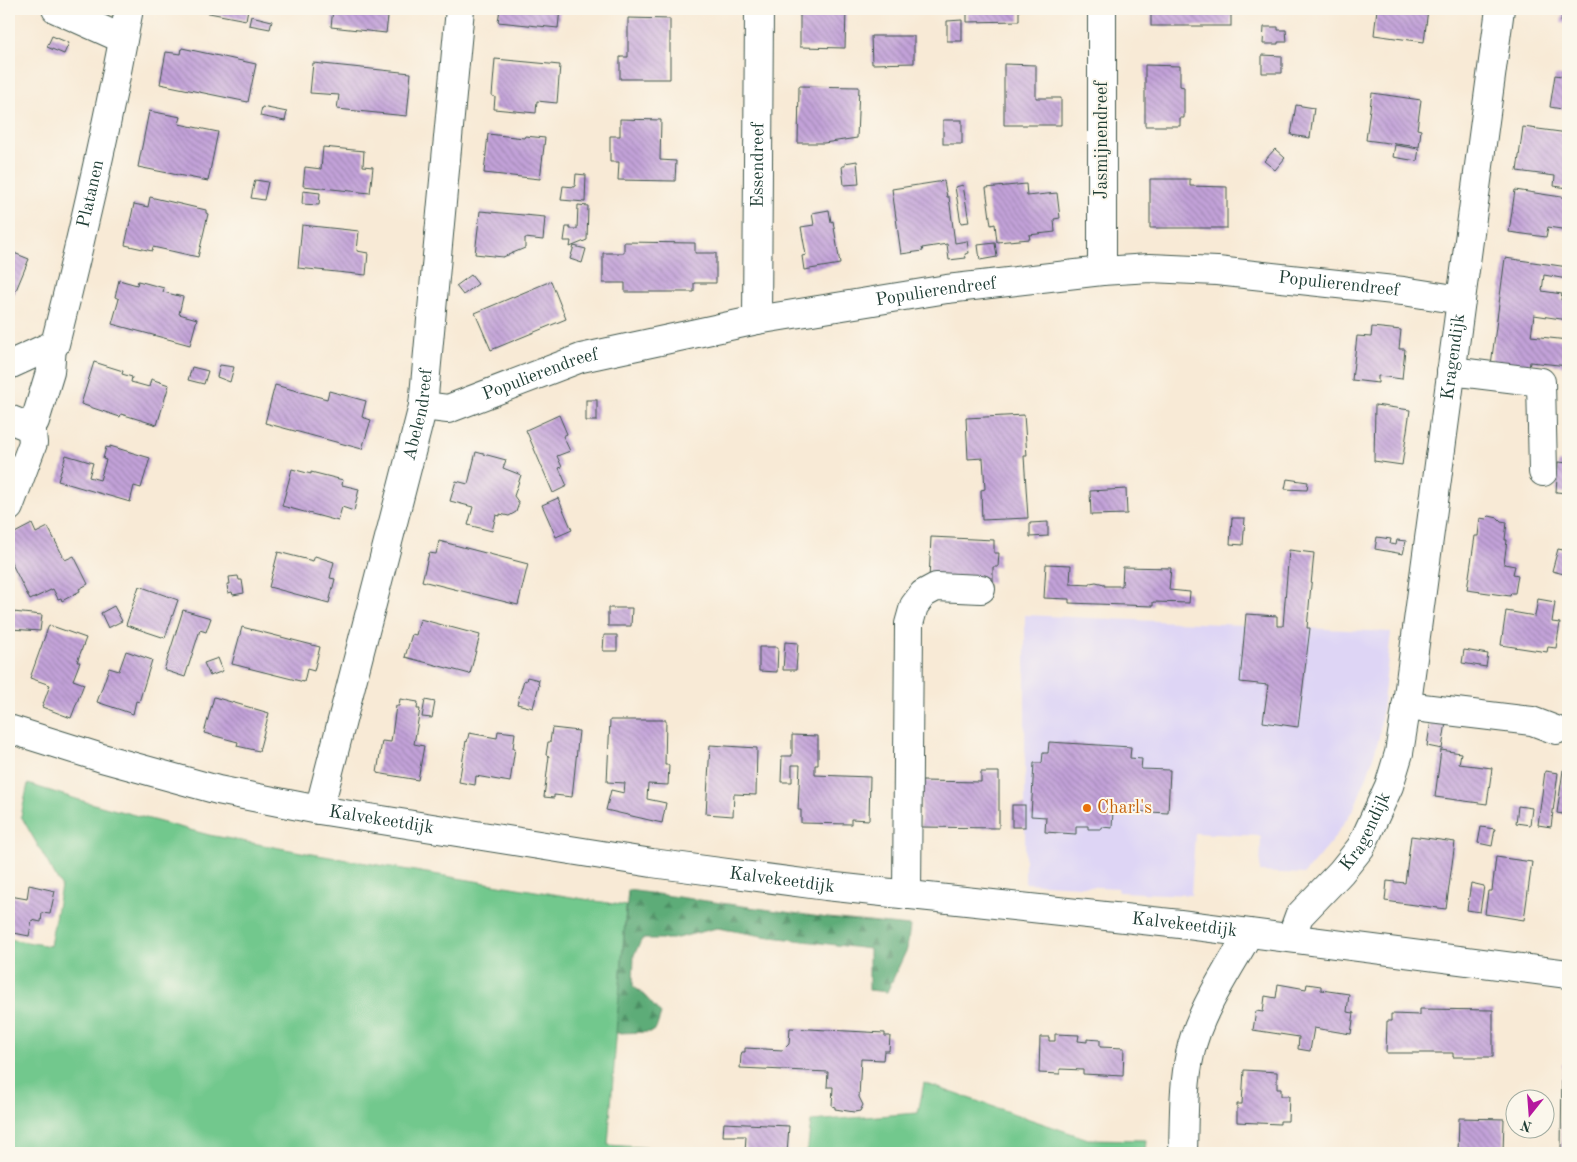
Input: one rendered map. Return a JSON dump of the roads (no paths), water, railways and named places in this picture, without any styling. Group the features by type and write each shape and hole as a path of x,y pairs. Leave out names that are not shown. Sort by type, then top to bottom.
{"street":[{"path":"56,9 123,39"},
{"name":"Platanen","path":"20,421 35,421 50,372 52,346 55,344 78,254 129,9"},
{"name":"Abelendreef","path":"319,810 423,406 460,9"},
{"name":"Essendreef","path":"757,320 759,9"},
{"name":"Jasmijnendreef","path":"1102,9 1102,271"},
{"name":"Kragendijk","path":"1291,938 1299,916 1341,872 1361,847 1389,786 1399,753 1500,9"},
{"name":"Populierendreef","path":"423,406 448,409 581,358 757,320 947,288 1102,271 1150,268 1217,271 1403,291 1461,300"},
{"path":"9,366 52,346"},
{"path":"1451,371 1542,382 1543,472"},
{"path":"9,507 33,443 20,421"},
{"path":"907,895 909,624 914,606 923,594 936,587 981,589"},
{"path":"1406,706 1532,721 1556,730"},
{"name":"Kalvekeetdijk","path":"9,729 102,758 218,790 319,810 652,863 826,886 1291,938 1567,975"},
{"path":"1183,1153 1185,1084 1190,1052 1200,1021 1249,933"}],"place":[{"name":"Charl's","path":"1087,808"}]}
